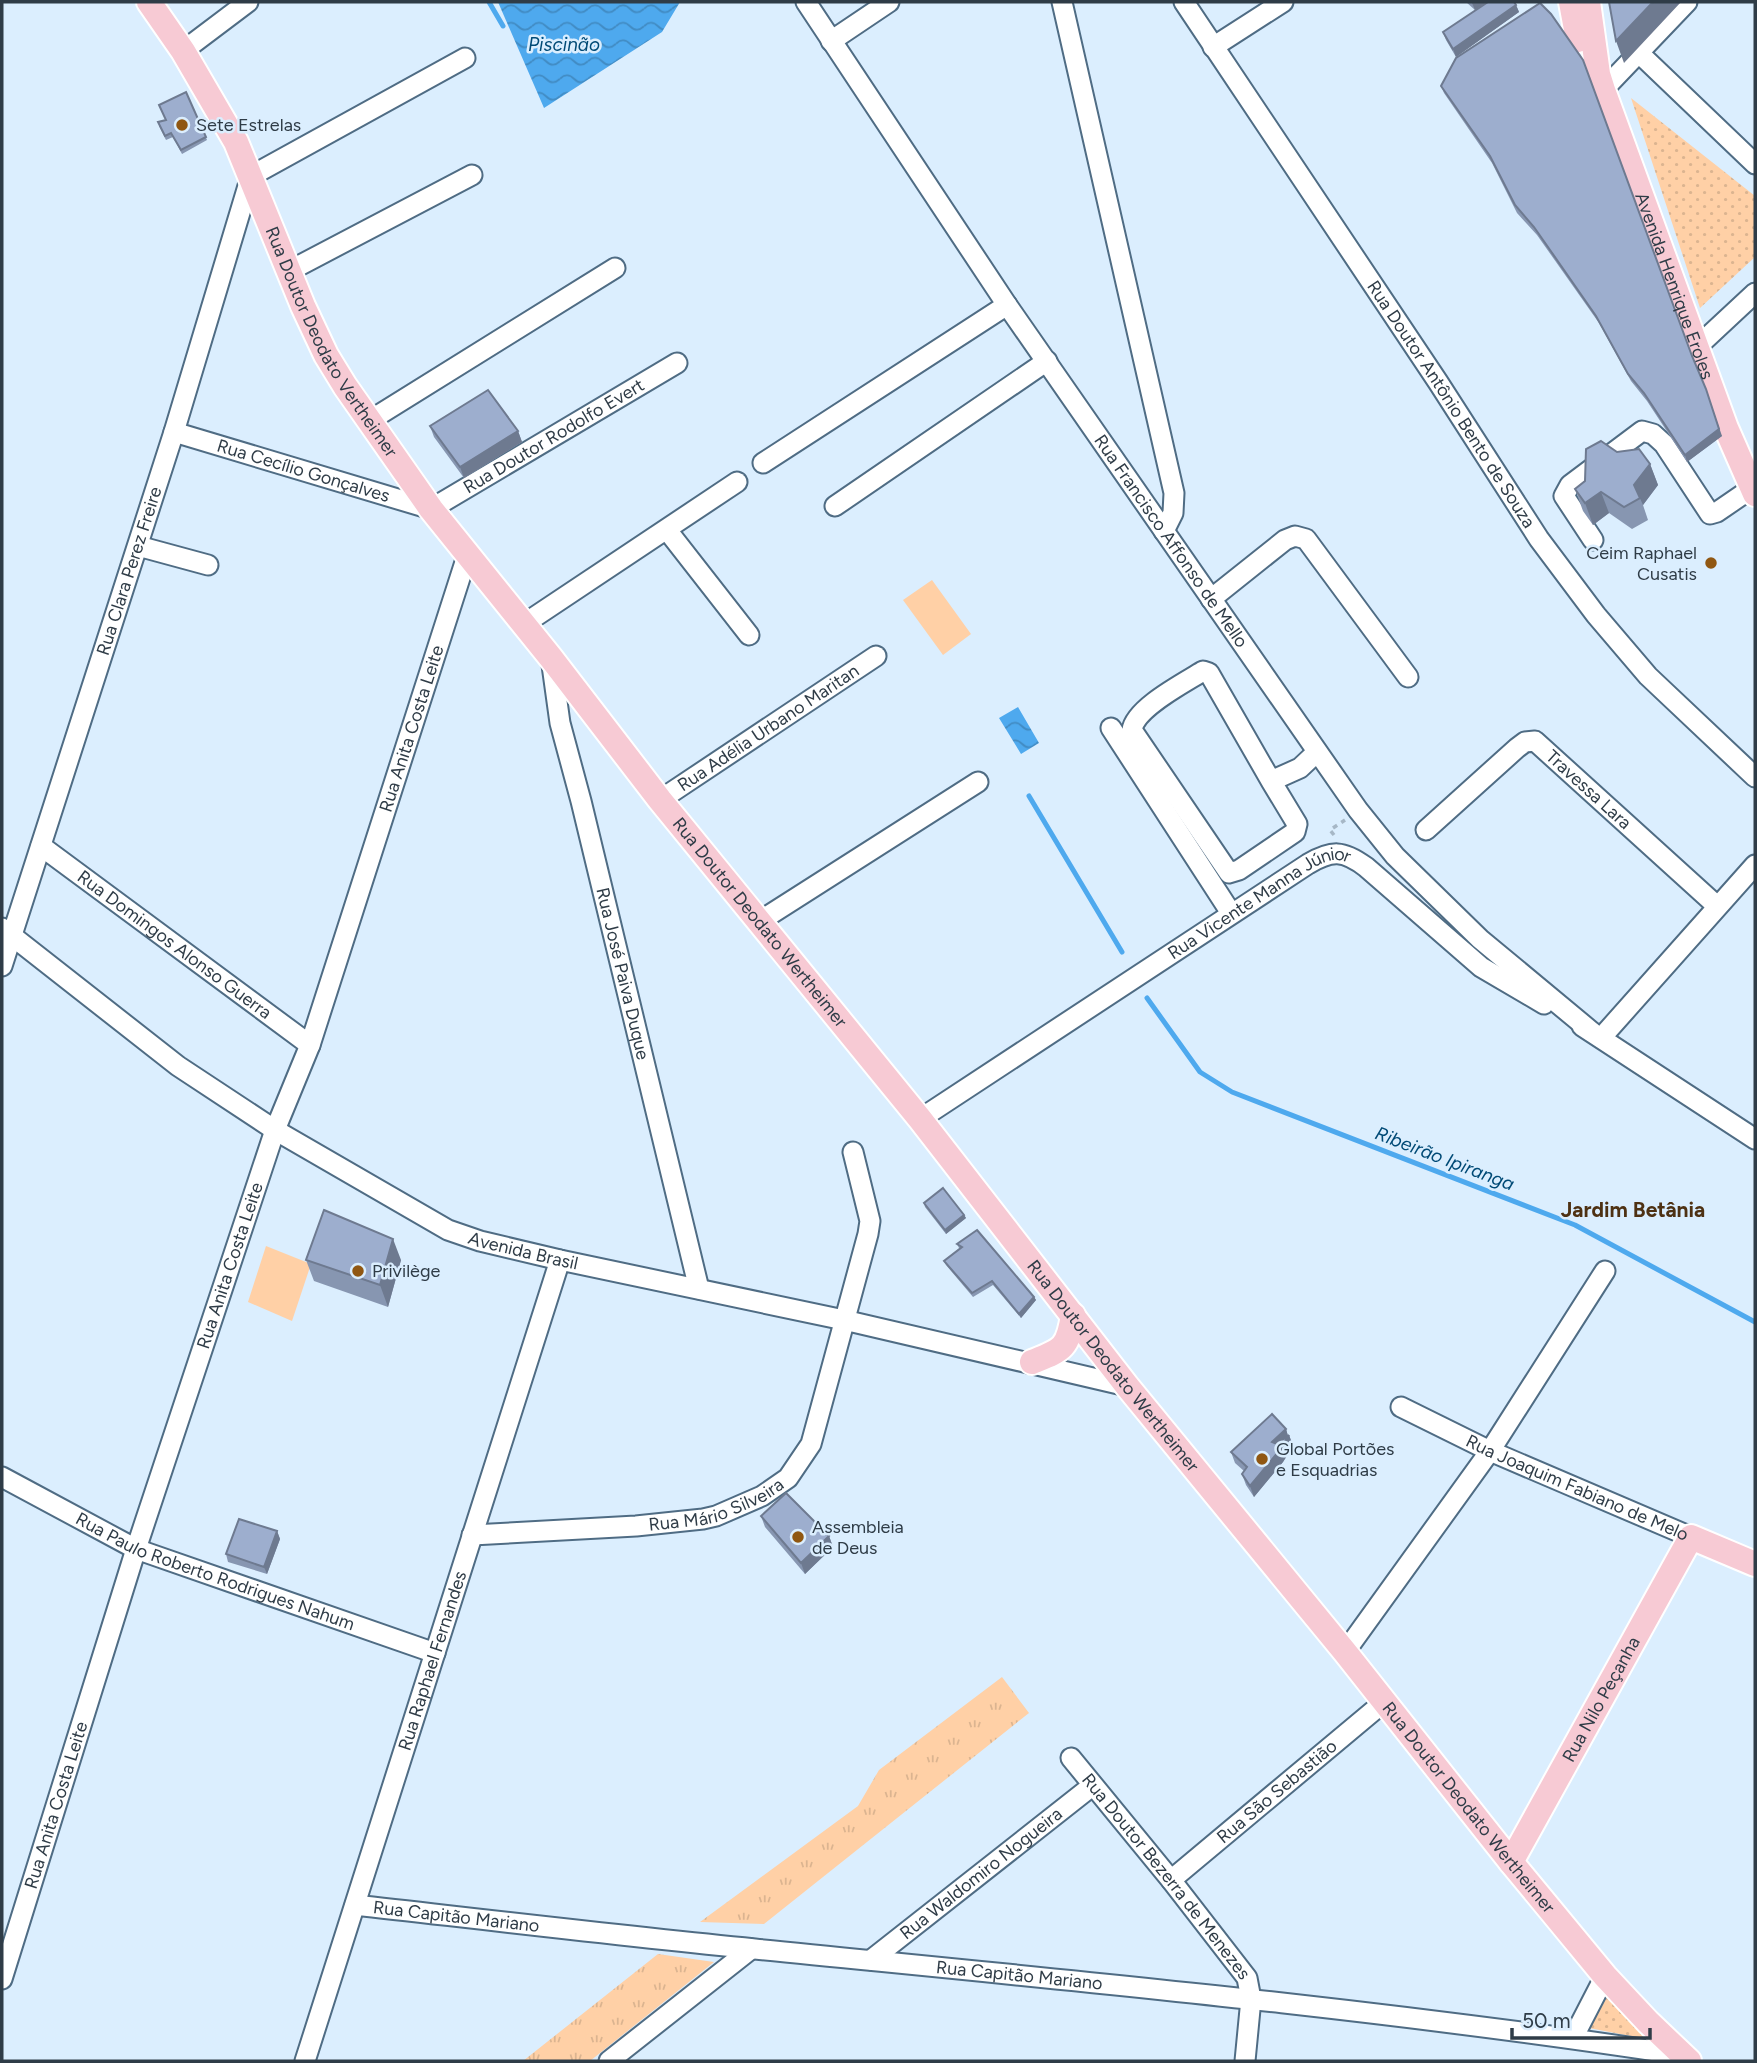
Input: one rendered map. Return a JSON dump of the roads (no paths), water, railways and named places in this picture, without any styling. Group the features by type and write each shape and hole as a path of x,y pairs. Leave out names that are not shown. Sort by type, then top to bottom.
{"main road":[{"name":"Rua Doutor Deodato Vertheimer","path":"149,2 183,51 230,130 326,355 431,509 551,658"},
{"path":"1552,2 1578,39"},
{"name":"Avenida Henrique Eroles","path":"1571,2 1578,39 1601,82 1726,428 1754,491"},
{"name":"Avenida Henrique Eroles","path":"1588,2 1601,82"},
{"name":"Rua Doutor Deodato Wertheimer","path":"551,658 660,800 920,1119 1127,1386 1345,1651 1511,1862 1605,1976 1686,2058"},
{"path":"1032,1362 1062,1348 1070,1337 1073,1315"},
{"name":"Rua Joaquim Fabiano de Melo","path":"1691,1537 1755,1564"},
{"name":"Rua Nilo Peçanha","path":"1511,1862 1691,1537"}],"street":[{"path":"183,51 248,2"},
{"name":"Rua Francisco Affonso de Mello","path":"806,2 1007,305 1358,810 1395,856 1480,939 1596,1035"},
{"path":"831,41 889,2"},
{"path":"1062,2 1174,493 1173,513 1164,531"},
{"name":"Rua Doutor Antônio Bento de Souza","path":"1184,2 1438,382 1539,539 1648,676 1755,778"},
{"path":"1213,47 1283,2"},
{"path":"1601,82 1640,54 1687,2"},
{"path":"1640,54 1755,164"},
{"path":"251,176 465,58"},
{"path":"289,271 472,175"},
{"name":"Rua Clara Perez Freire","path":"2,966 7,932 41,846 174,432 251,176"},
{"path":"369,421 615,268"},
{"path":"1698,346 1755,293"},
{"path":"764,463 1007,305"},
{"path":"835,506 1047,361"},
{"name":"Rua Doutor Rodolfo Evert","path":"431,509 677,363"},
{"path":"1593,540 1564,496 1570,485 1642,431 1653,434 1664,444 1710,514 1754,491"},
{"name":"Rua Cecílio Gonçalves","path":"174,432 431,509"},
{"path":"524,624 737,482"},
{"path":"667,530 749,635"},
{"path":"1211,599 1285,540 1295,536 1306,539 1408,677"},
{"path":"138,545 208,565"},
{"name":"Rua Anita Costa Leite","path":"2,1979 136,1549 275,1130 310,1045 467,556"},
{"name":"Rua Adélia Urbano Maritan","path":"660,800 876,656"},
{"name":"Rua José Paiva Duque","path":"551,658 560,723 699,1289"},
{"path":"1203,671 1209,673 1272,780 1297,824 1295,831 1239,870 1229,873 1132,730 1133,722 1142,712 1203,671"},
{"path":"1111,728 1231,913"},
{"name":"Travessa Lara","path":"1426,830 1517,748 1525,742 1535,741 1717,906"},
{"path":"1272,780 1300,768 1317,752"},
{"path":"760,921 978,782"},
{"name":"Rua Domingos Alonso Guerra","path":"41,846 310,1045"},
{"name":"Rua Vicente Manna Júnior","path":"920,1119 1231,913 1321,856 1336,852 1352,857 1481,967 1596,1035"},
{"path":"1755,865 1596,1035 1755,1139"},
{"name":"Avenida Brasil","path":"7,932 178,1066 275,1130 448,1230 480,1241 560,1260 844,1320 1127,1386"},
{"name":"Rua Mário Silveira","path":"472,1535 636,1527 703,1519 762,1496 788,1478 811,1444 868,1234 870,1221 853,1152"},
{"name":"Rua Raphael Fernandes","path":"305,2061 560,1260"},
{"path":"1345,1651 1490,1451 1605,1271"},
{"name":"Rua Joaquim Fabiano de Melo","path":"1401,1407 1490,1451 1691,1537"},
{"name":"Rua Paulo Roberto Rodrigues Nahum","path":"2,1477 136,1549 435,1653"},
{"name":"Rua São Sebastião","path":"1171,1880 1384,1702"},
{"name":"Rua Doutor Bezerra de Menezes","path":"1071,1758 1236,1962 1247,1978 1251,1999"},
{"name":"Rua Waldomiro Nogueira","path":"871,1960 1092,1786"},
{"name":"Rua Capitão Mariano","path":"355,1905 751,1949 1251,1999 1573,2038 1686,2058"},
{"path":"610,2061 751,1949"},
{"path":"1573,2038 1605,1976"},
{"path":"1245,2061 1251,1999"}],"water":[{"name":"Piscinão","path":"498,2 680,2 662,32 544,108"},
{"path":"1018,707 1039,743 1021,754 999,718"}],"waterway":[{"path":"489,2 503,26"},
{"path":"1029,796 1122,952"},
{"name":"Ribeirão Ipiranga","path":"1147,998 1200,1072 1232,1092 1575,1225 1755,1322"}],"place":[{"name":"Sete Estrelas","path":"182,125"},
{"name":"Ceim Raphael Cusatis","path":"1711,563"},
{"name":"Privilège","path":"358,1271"},
{"name":"Global Portões e Esquadrias","path":"1262,1459"},
{"name":"Assembleia de Deus","path":"798,1537"}],"district":[{"name":"Jardim Betânia","path":"1633,1210"}]}
